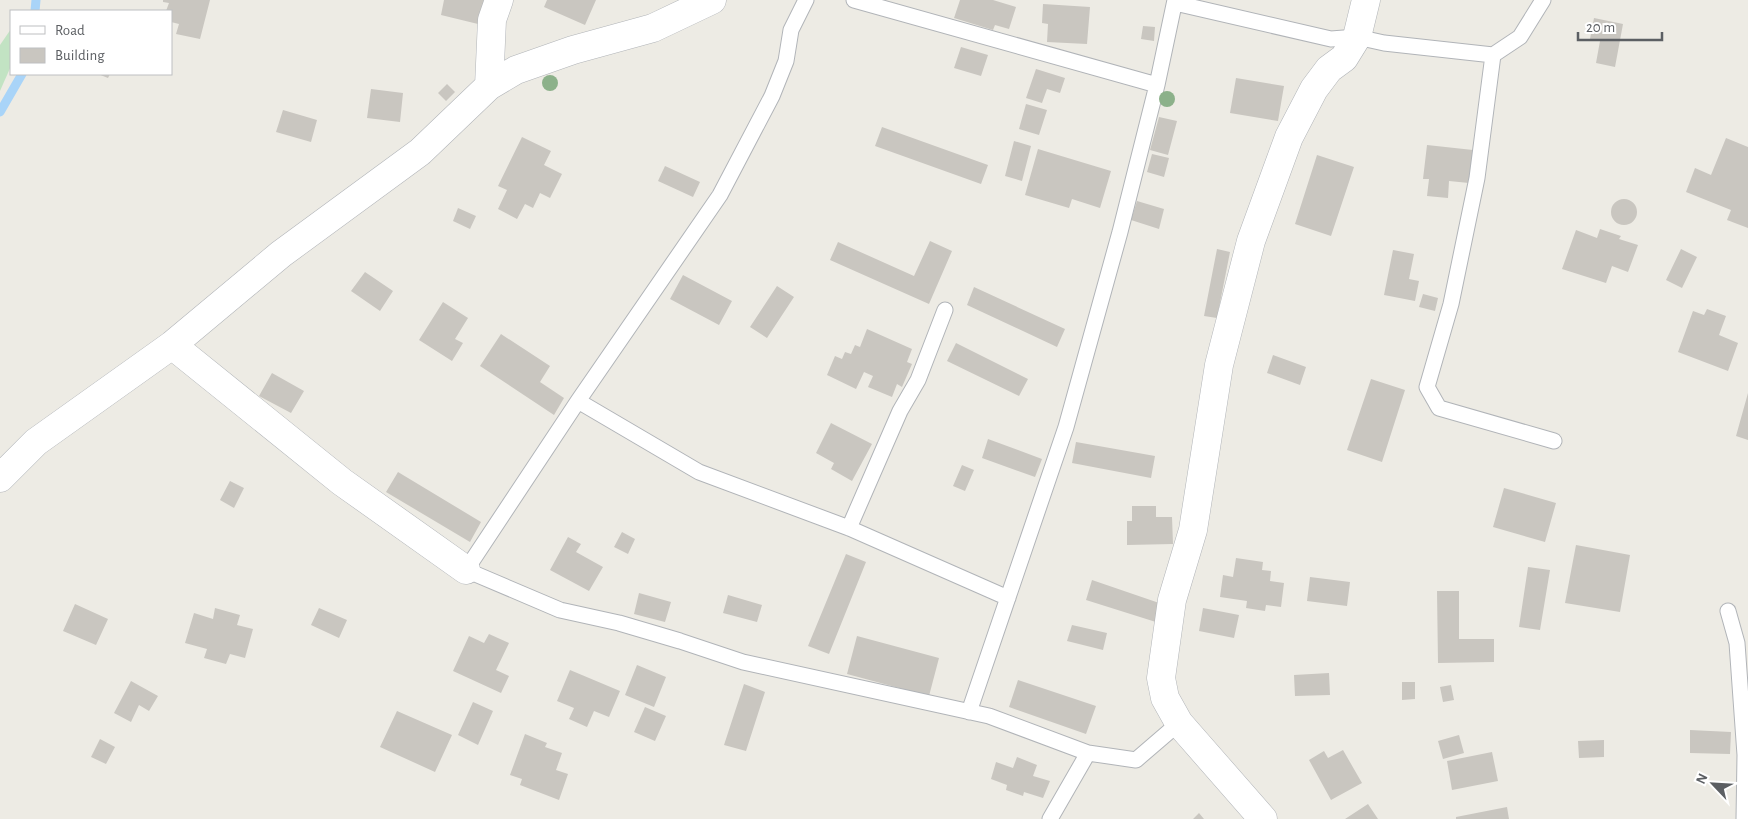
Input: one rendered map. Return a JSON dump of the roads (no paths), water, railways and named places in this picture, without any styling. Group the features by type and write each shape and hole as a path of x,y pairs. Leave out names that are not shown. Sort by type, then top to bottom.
{"street":[{"path":"489,86 492,20 499,0"},
{"path":"0,478 36,442 172,346 281,254 420,152 489,86 516,70 573,50 653,28 712,0"},
{"path":"1263,819 1179,723 1165,698 1161,678 1166,635 1172,600 1193,530 1219,365 1251,241 1289,137 1314,89 1329,69 1344,58 1357,37 1366,0"},
{"path":"172,346 342,482 466,570"}],"lane":[{"path":"806,0 791,30 786,61 772,96 720,195 578,401 466,570 560,610 619,623 742,662 989,716 1088,753 1136,760 1179,723"},
{"path":"854,0 1157,84"},
{"path":"969,712 1066,427 1120,232 1157,84 1175,1 1331,39 1357,37 1384,43 1493,55 1520,37 1542,0"},
{"path":"1493,55 1477,178 1451,304 1427,387 1439,408 1554,441"},
{"path":"849,528 900,411 918,380 945,310"},
{"path":"578,401 699,472 849,528 1008,598"},
{"path":"1728,611 1737,643 1744,755 1744,819"},
{"path":"1050,819 1088,753"}],"waterway":[{"path":"35,10 36,0"},
{"path":"0,112 21,75"}]}
